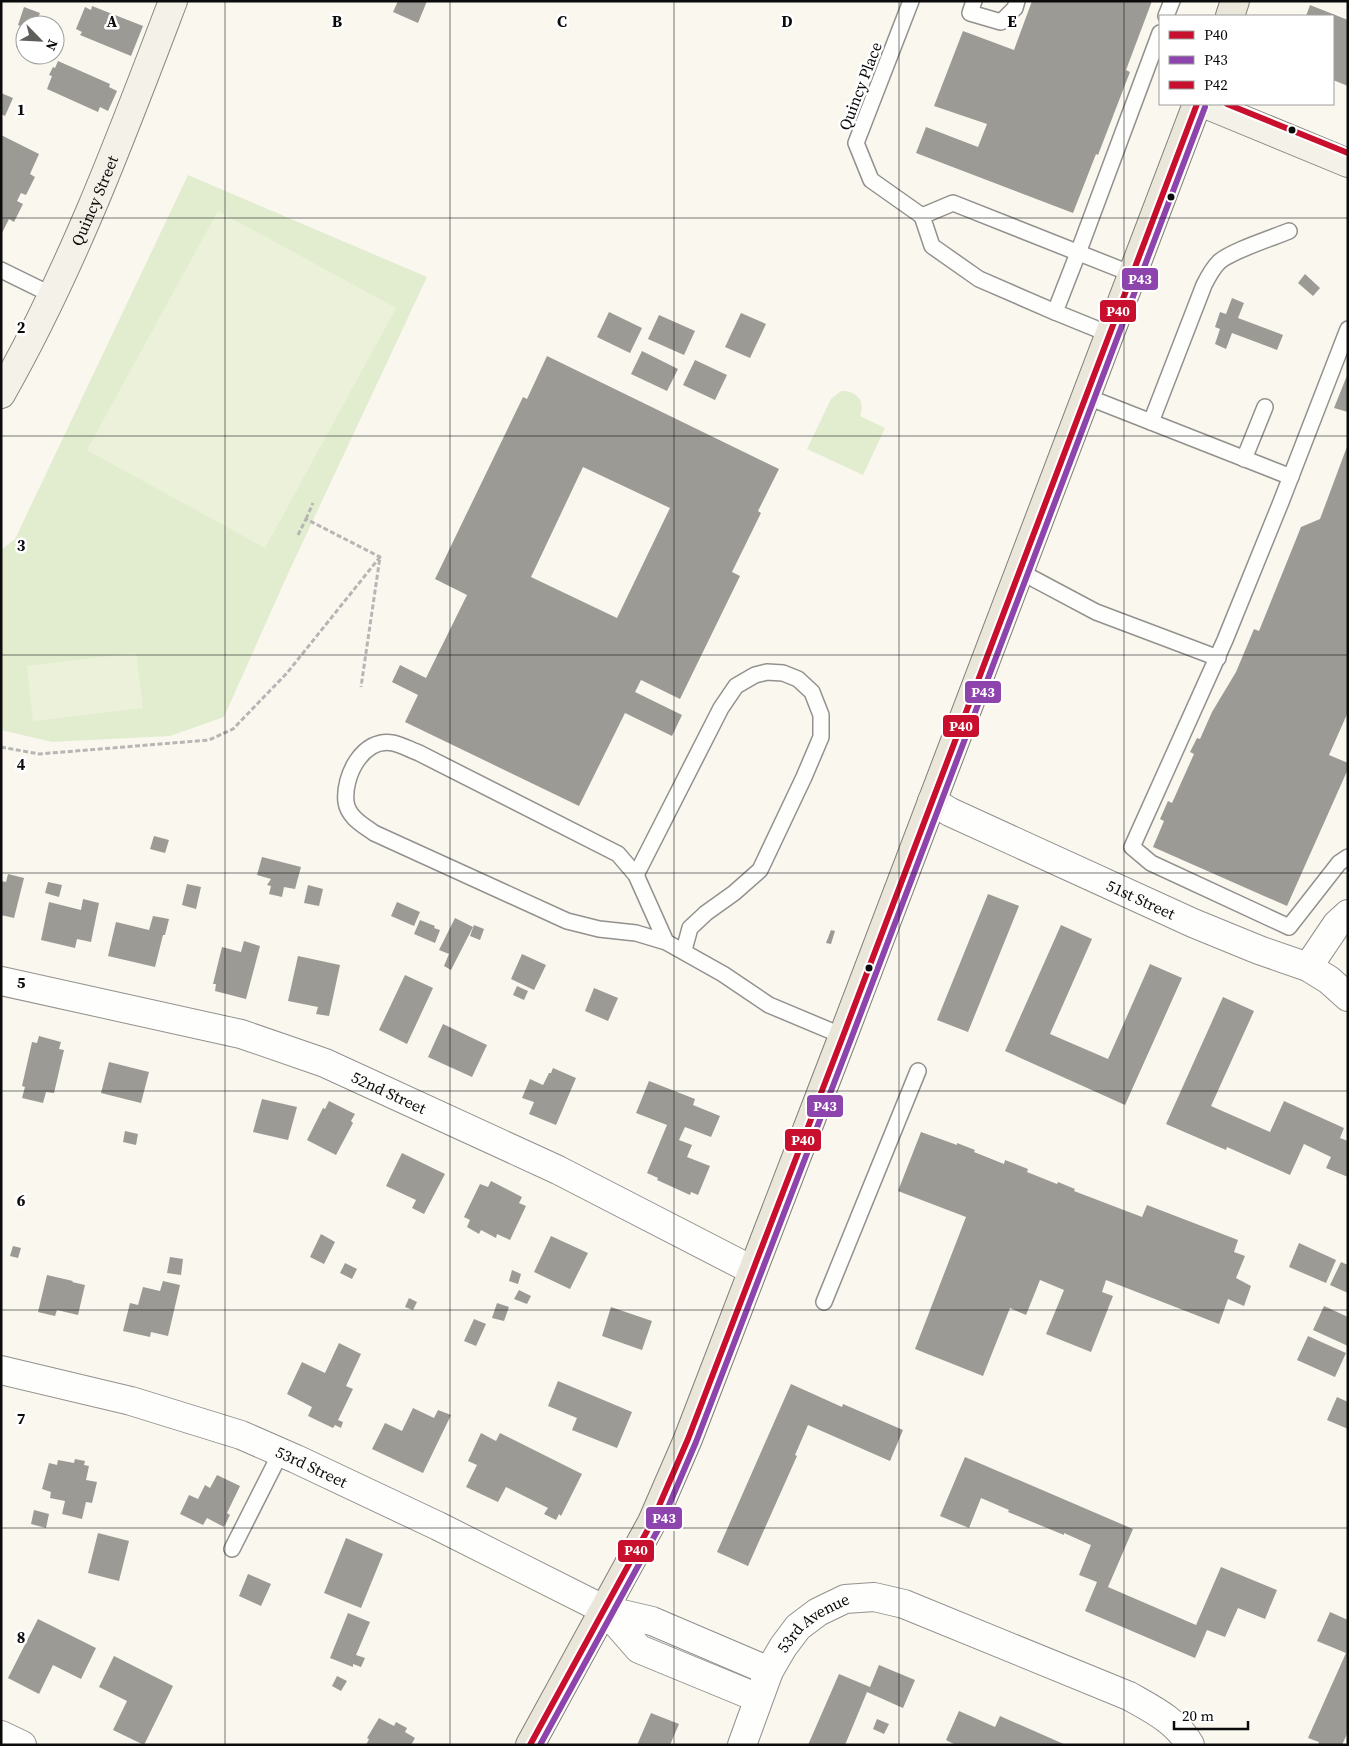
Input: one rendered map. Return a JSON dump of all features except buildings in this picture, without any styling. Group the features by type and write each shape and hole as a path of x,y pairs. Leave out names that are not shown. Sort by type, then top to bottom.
{"main road":[{"path":"1230,15 1235,1"},
{"path":"530,1745 652,1522 688,1439 1197,105"}],"street":[{"name":"Quincy Street","path":"1,394 35,332 52,295 107,169 173,1"},
{"path":"1206,105 1348,163"},
{"name":"51st Street","path":"932,801 950,812 1193,923 1259,950 1308,966 1329,980 1348,997"},
{"path":"1308,966 1337,924 1348,914"},
{"name":"52nd Street","path":"1,981 242,1034 325,1063 558,1170 752,1270"},
{"name":"53rd Street","path":"1,1370 131,1402 241,1435 438,1526 605,1610"},
{"name":"53rd Avenue","path":"605,1610 652,1621 769,1671 783,1647 798,1627 818,1612 845,1599 874,1597 904,1604 1129,1696 1163,1715 1186,1738 1190,1745"},
{"path":"605,1610 639,1649 758,1698"},
{"path":"742,1745 769,1671"},
{"path":"1,1735 22,1745"}],"lane":[{"name":"Quincy Place","path":"911,1 856,143 871,180 922,216"},
{"path":"974,1 970,13 1001,22 1015,8 1017,1"},
{"path":"1166,15 1172,1"},
{"path":"1055,312 1159,36"},
{"path":"1109,334 979,279 932,246 922,216 952,202 1132,274"},
{"path":"1151,422 1204,285 1214,268 1231,255 1288,231"},
{"path":"1,270 52,295"},
{"path":"1348,329 1218,658 1132,847 1151,863 1288,927 1339,863 1348,857"},
{"path":"1085,396 1291,477"},
{"path":"1244,459 1266,407"},
{"path":"1019,571 1096,612 1218,658"},
{"path":"636,875 721,708 736,686 755,675 767,672 783,673 798,679 812,692 821,715 820,737 804,777 760,870 734,893 706,912 690,928 684,950"},
{"path":"666,942 636,875 618,854 419,753 392,743 372,746 358,758 348,780 346,803 354,819 374,833 567,921 599,930 636,933 666,942 684,950 769,1005 843,1036"},
{"path":"824,1302 918,1071"},
{"path":"232,1549 281,1452"}],"path":[{"path":"298,535 313,503"},
{"path":"306,519 380,557"},
{"path":"361,687 380,557"},
{"path":"1,747 39,754 209,740 233,729 287,672 380,557"}],"green space":[{"path":"188,175 427,277 286,578 224,717 170,736 52,742 1,730 1,550 15,539"},
{"path":"218,211 396,308 265,548 87,450"},
{"path":"841,391 851,392 861,401 862,411 860,416 885,428 863,475 807,449 831,399"},
{"path":"136,653 143,708 33,721 27,666"}],"transit line":[{"name":"P40","path":"530,1745 652,1522 688,1439 1197,105"},
{"name":"P42","path":"1229,105 1348,153"},
{"name":"P43","path":"540,1745 660,1526 696,1442 1205,107"}]}
